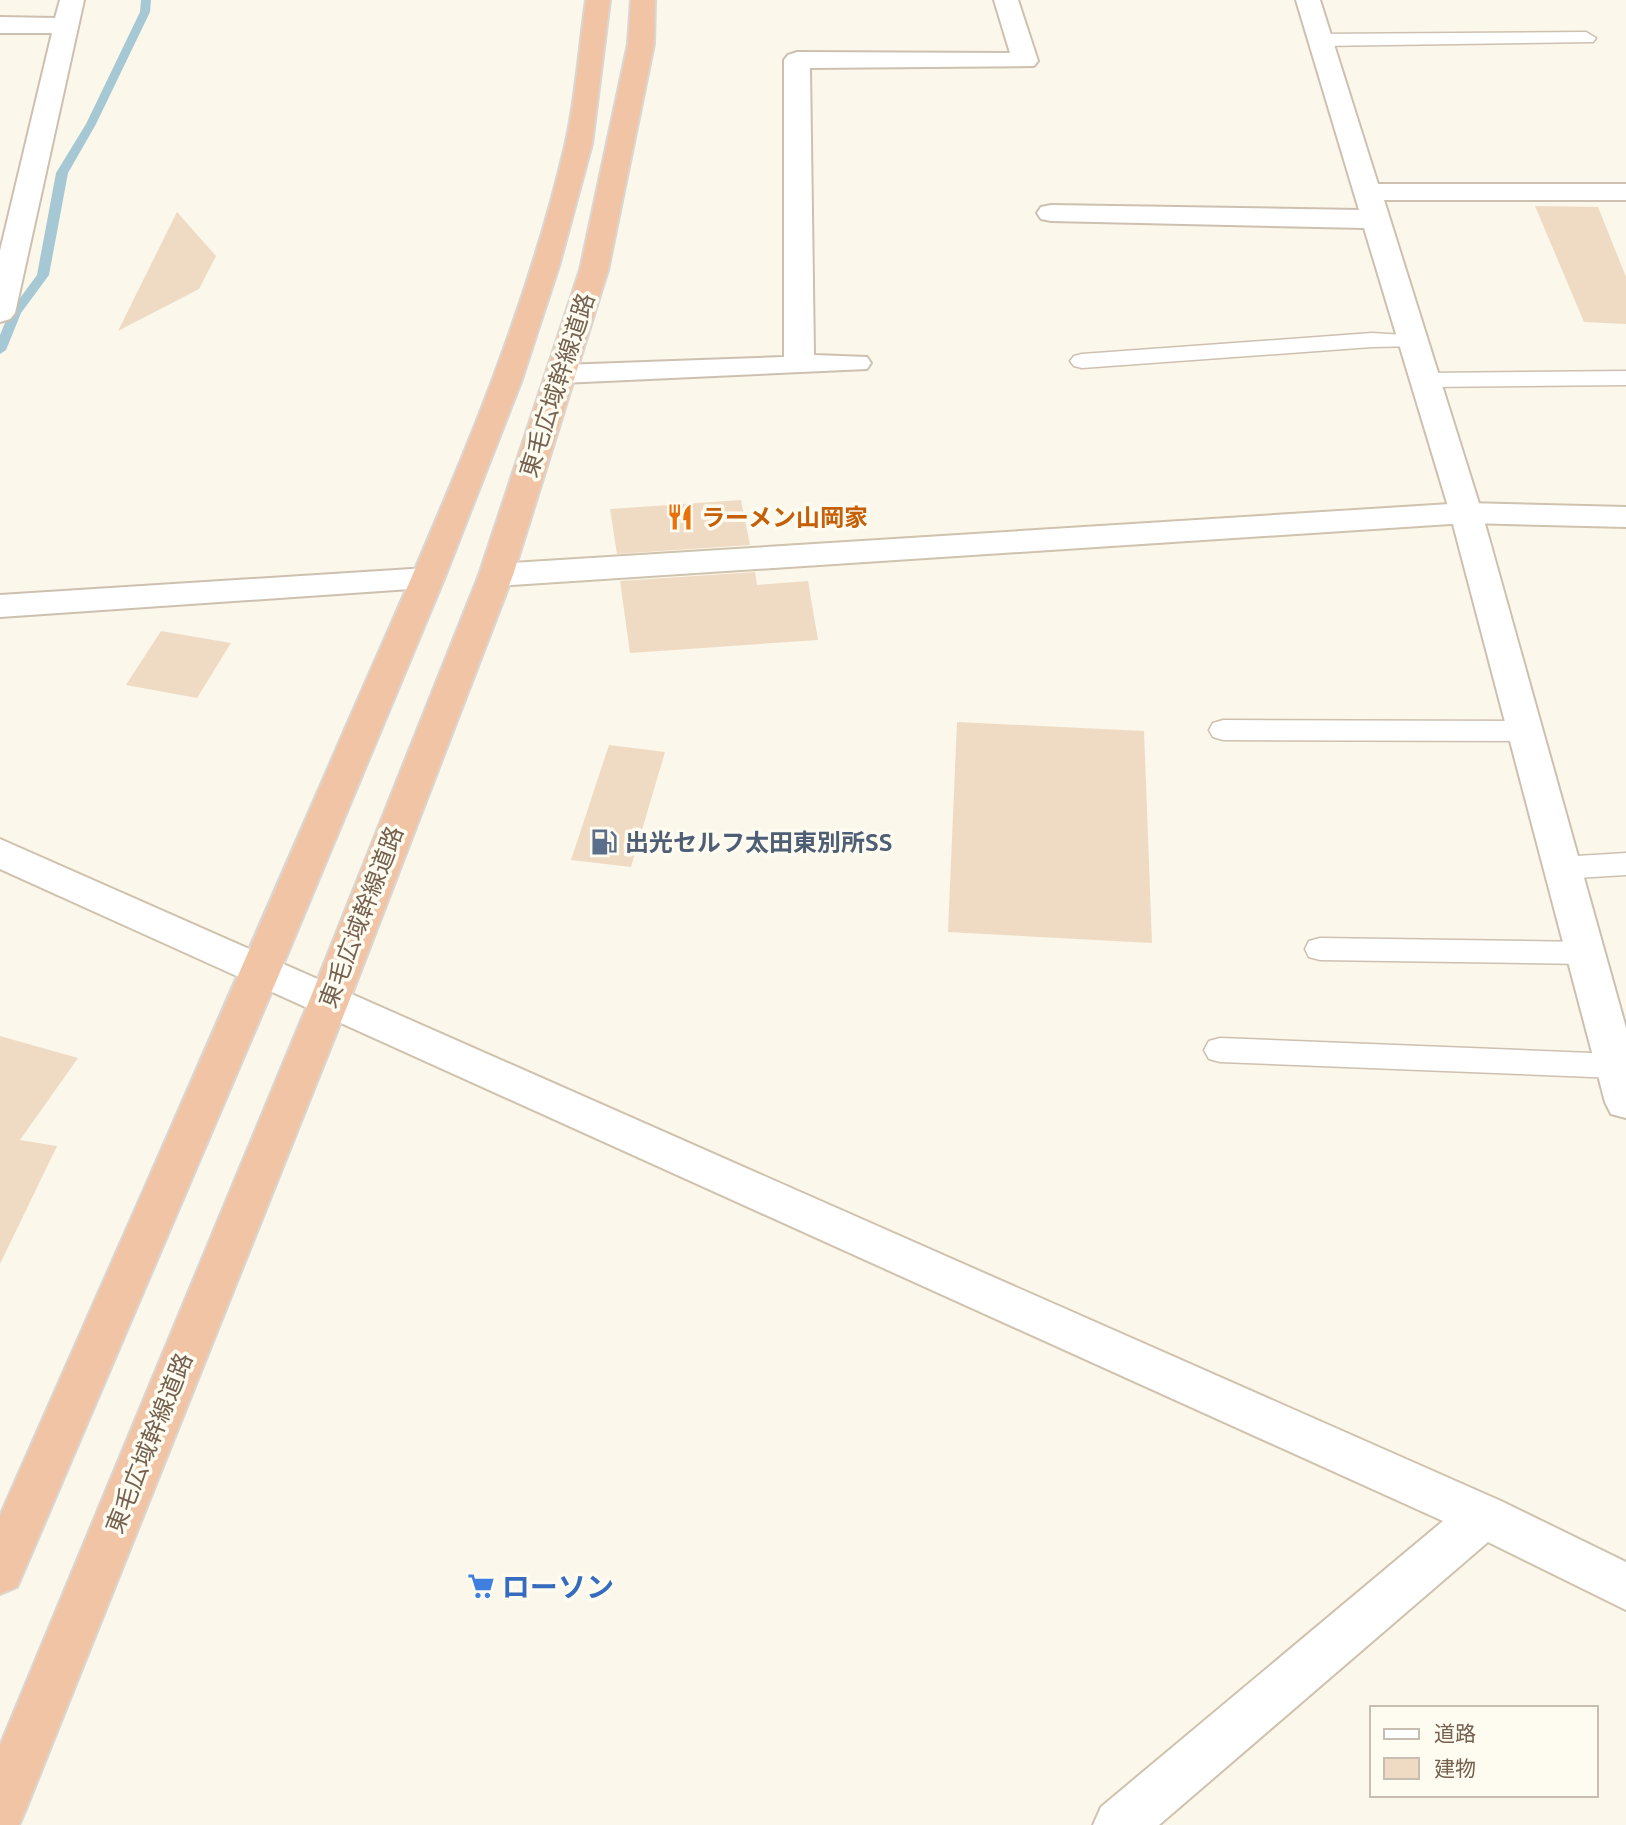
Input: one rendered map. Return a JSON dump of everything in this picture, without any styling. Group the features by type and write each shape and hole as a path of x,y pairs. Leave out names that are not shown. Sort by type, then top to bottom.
{"highway":[{"name":"東毛広域幹線道路","path":"0,1571 260,972 427,579 506,382 545,266 579,144 598,0"},
{"name":"東毛広域幹線道路","path":"0,1810 330,999 496,575 594,270 641,44 643,0"}],"street":[{"path":"799,365 797,60 1025,61 1006,0"},
{"path":"1308,0 1466,513 1526,731 1560,868 1626,1102"},
{"path":"0,25 68,13 4,278 0,313"},
{"path":"1051,213 1341,217 1370,206 1626,192"},
{"path":"562,374 856,363"},
{"path":"496,575 1466,513 1626,517"},
{"path":"0,606 427,579"},
{"path":"0,853 260,972 330,999 1484,1516 1626,1587"},
{"path":"1119,1825 1484,1516"}],"lane":[{"path":"1320,40 1586,38"},
{"path":"1082,361 1372,340 1413,341"},
{"path":"1425,380 1626,379"},
{"path":"1223,730 1526,731"},
{"path":"1560,868 1626,864"},
{"path":"1320,949 1586,953"},
{"path":"1220,1050 1616,1066"}],"building":[{"path":"1535,206 1598,207 1626,277 1626,324 1584,322"},
{"path":"177,212 216,256 199,289 118,331"},
{"path":"741,500 750,545 617,554 610,509"},
{"path":"755,572 757,585 808,581 818,640 630,653 620,581"},
{"path":"161,631 231,643 197,698 126,685"},
{"path":"957,722 1144,731 1152,943 948,932"},
{"path":"609,745 665,752 631,867 571,860"},
{"path":"0,1036 78,1058 20,1140 57,1146 0,1264"}],"waterway":[{"path":"0,350 15,313 43,275 62,173 91,124 145,12 146,0"}],"place":[{"name":"ラーメン山岡家","path":"680,517"},
{"name":"出光セルフ太田東別所SS","path":"604,842"},
{"name":"ローソン","path":"481,1586"}]}
